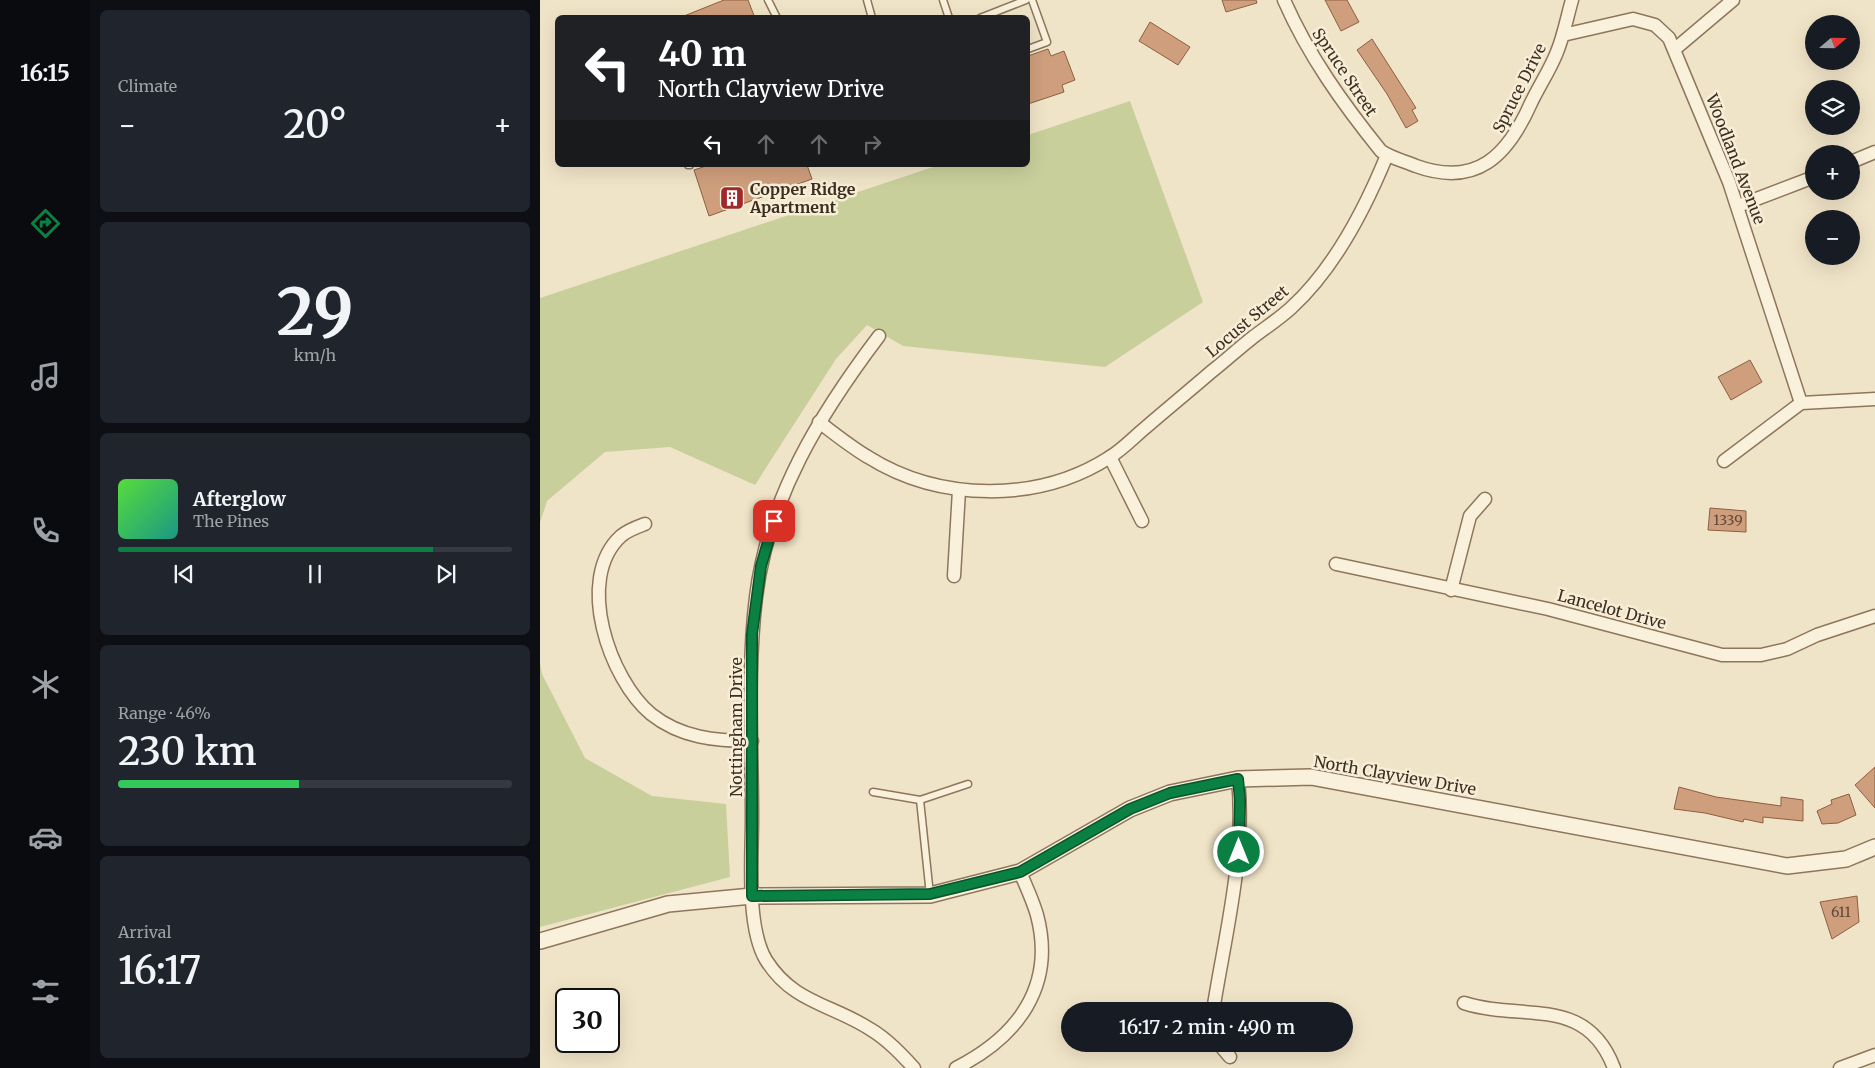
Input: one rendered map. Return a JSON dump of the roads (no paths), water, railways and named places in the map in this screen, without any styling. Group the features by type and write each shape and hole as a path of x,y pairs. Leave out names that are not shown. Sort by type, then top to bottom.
{"street":[{"name":"Spruce Street","path":"1284,0 1296,29 1324,74 1359,124 1381,151 1387,155"},
{"name":"Spruce Drive","path":"1387,155 1425,169 1442,172 1462,172 1494,159 1507,148 1518,132 1544,80 1563,35 1572,0"},
{"path":"1675,49 1733,0"},
{"name":"Woodland Avenue","path":"1563,35 1633,19 1655,26 1669,38 1738,206 1801,403"},
{"path":"1860,158 1875,152"},
{"name":"Locust Street","path":"819,422 869,458 883,465 913,478 959,490 1000,492 1031,488 1052,482 1110,457 1253,337 1293,306 1315,281 1345,240 1373,187 1387,155"},
{"path":"1738,206 1805,180"},
{"name":"Nottingham Drive","path":"879,336 848,377 819,422 797,463 778,506 761,566 752,634 752,896 759,940 764,957 777,976 794,992 870,1028 914,1068"},
{"path":"1724,461 1801,403 1875,399"},
{"path":"1110,457 1142,521"},
{"path":"954,576 959,490"},
{"path":"1451,590 1470,516 1485,499"},
{"path":"645,524 622,536 612,548 605,562 601,581 601,621 616,668 638,701 668,725 705,739 752,741"},
{"name":"Lancelot Drive","path":"1336,564 1451,590 1548,609 1722,655 1761,655 1786,649 1817,635 1875,616"},
{"name":"North Clayview Drive","path":"540,942 668,904 752,896 930,894 1020,872 1130,809 1170,793 1238,779 1311,777 1787,866 1846,859 1875,847"},
{"path":"1214,1002 1239,852 1240,800 1238,779"},
{"path":"956,1068 988,1050 1009,1033 1030,1001 1037,980 1041,962 1037,915 1020,872"},
{"path":"1464,1004 1498,1011 1555,1014 1571,1020 1582,1025 1596,1039 1607,1052 1614,1068"},
{"path":"1226,1052 1230,1057"},
{"path":"1840,1068 1875,1055"}],"lane":[{"path":"768,0 776,15"},
{"path":"866,0 869,15"},
{"path":"943,0 949,15"},
{"path":"988,15 1026,0"},
{"path":"1030,48 1047,42 1032,0"},
{"path":"873,792 920,800 968,784"},
{"path":"920,800 930,894"}],"place":[{"name":"Copper Ridge Apartment","path":"732,198"}]}
